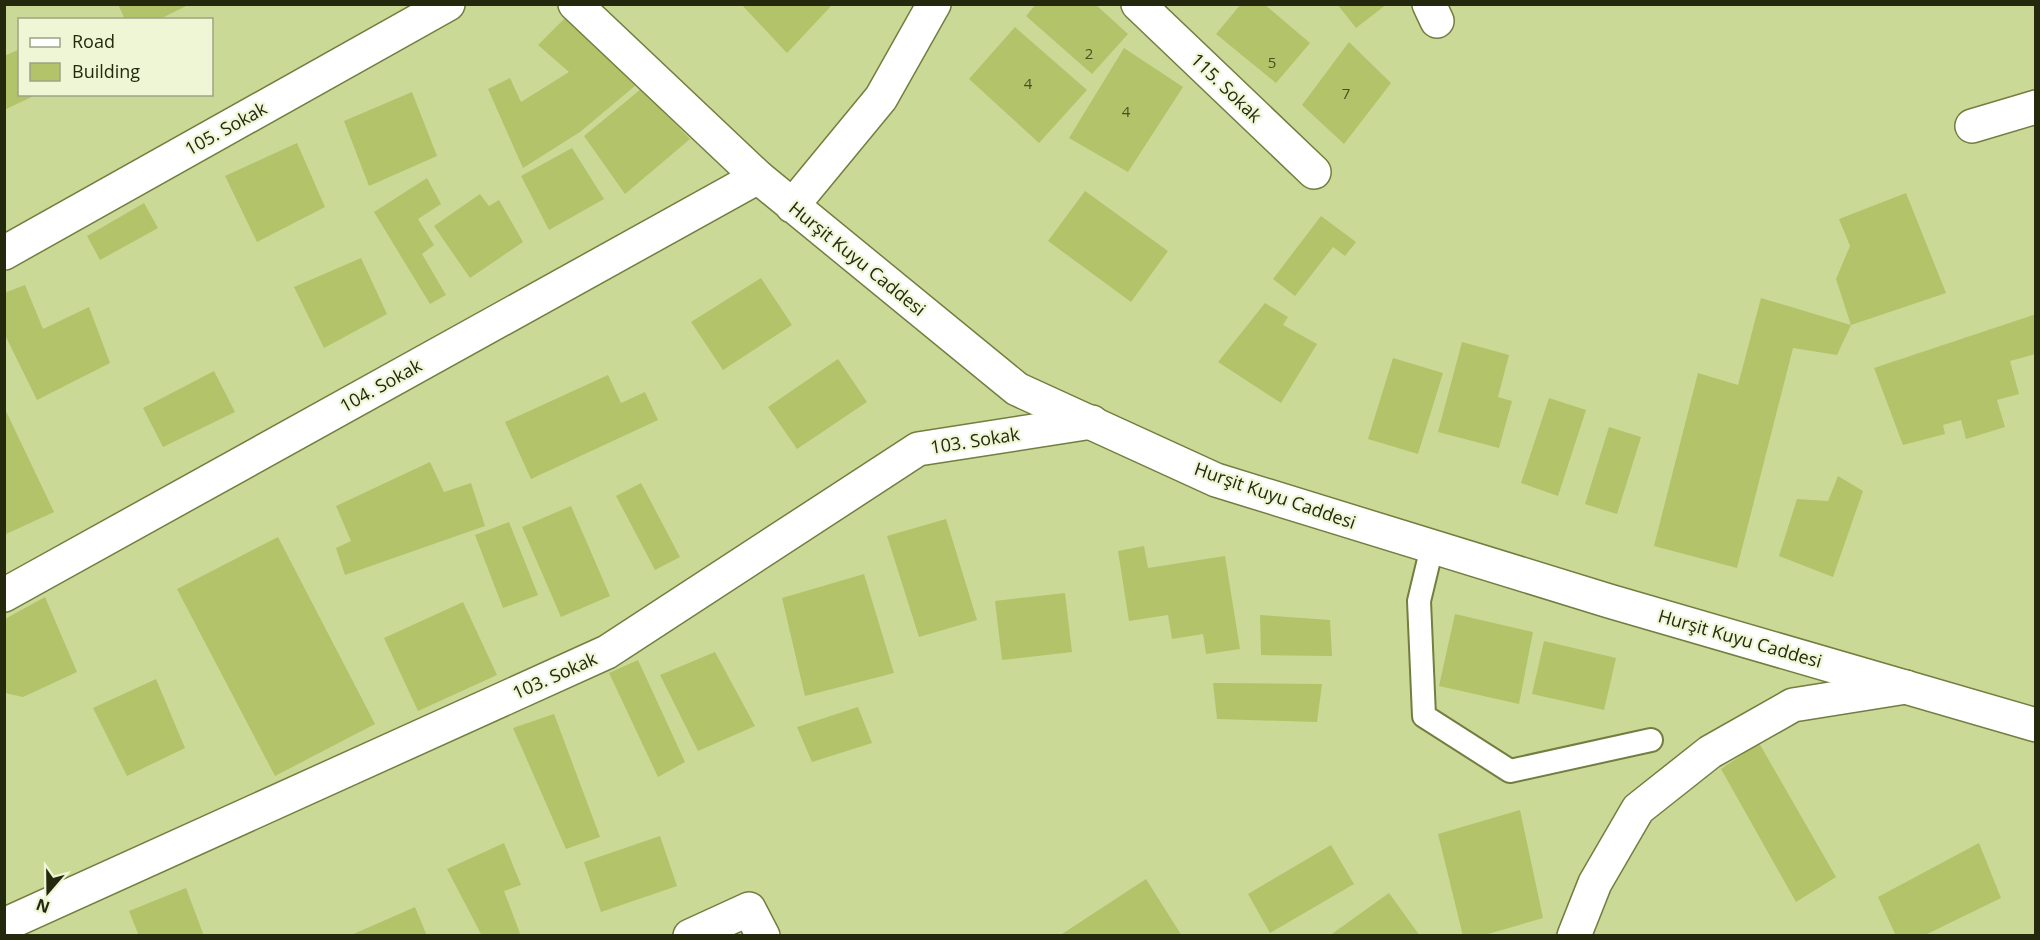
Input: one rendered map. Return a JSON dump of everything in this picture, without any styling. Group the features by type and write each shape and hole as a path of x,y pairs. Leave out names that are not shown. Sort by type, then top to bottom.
{"street":[{"name":"105. Sokak","path":"4,253 448,4"},
{"name":"Hurşit Kuyu Caddesi","path":"575,4 758,177 1017,389 1216,480 1610,601 2036,725"},
{"path":"792,206 881,98 934,4"},
{"name":"115. Sokak","path":"1138,4 1314,172"},
{"path":"1972,126 2036,107"},
{"name":"104. Sokak","path":"4,595 758,177"},
{"name":"103. Sokak","path":"4,926 608,652 918,450 1092,422"},
{"path":"1574,936 1595,883 1638,809 1710,752 1793,705 1906,687"},
{"path":"690,936 756,922"}],"lane":[{"path":"1432,546 1419,600 1424,716 1510,771 1651,740"}],"building":[{"path":"118,4 190,4 162,18 124,18"},
{"path":"741,4 833,4 787,53"},
{"path":"1036,4 1095,4 1128,34 1092,74 1026,16"},
{"path":"1241,4 1264,4 1310,43 1276,83 1216,34"},
{"path":"1337,4 1387,4 1356,28"},
{"path":"569,14 636,85 580,132 523,168 488,89 510,78 521,102 569,72 538,45"},
{"path":"1015,27 1087,90 1039,143 969,79"},
{"path":"1349,42 1391,83 1344,144 1302,105"},
{"path":"1124,48 1183,87 1128,172 1069,138"},
{"path":"18,50 18,96 34,96 4,110 4,56"},
{"path":"641,89 690,139 625,194 584,136"},
{"path":"412,92 437,156 369,186 344,121"},
{"path":"297,143 325,207 257,242 225,176"},
{"path":"572,148 604,199 549,230 521,176"},
{"path":"427,178 441,204 418,219 434,245 422,254 446,295 430,304 374,212"},
{"path":"1085,191 1168,251 1131,302 1048,241"},
{"path":"1906,193 1946,293 1851,325 1836,279 1850,246 1839,219"},
{"path":"480,194 489,206 499,200 523,242 470,278 434,226"},
{"path":"144,203 158,228 100,260 87,236"},
{"path":"1321,216 1356,242 1345,256 1333,247 1295,296 1273,279"},
{"path":"361,258 387,314 324,348 294,287"},
{"path":"761,278 792,325 723,370 691,322"},
{"path":"25,285 43,329 89,307 110,363 37,400 4,333 4,293"},
{"path":"1761,298 1851,325 1837,355 1793,348 1737,568 1654,546 1698,373 1738,385"},
{"path":"1265,303 1288,317 1283,325 1317,344 1281,403 1218,362"},
{"path":"2036,314 2036,354 2010,361 2019,394 1997,400 2005,427 1966,439 1961,420 1943,425 1945,434 1903,445 1874,368"},
{"path":"1462,342 1509,355 1498,397 1512,401 1499,448 1438,432"},
{"path":"1393,358 1443,373 1418,454 1368,439"},
{"path":"838,359 867,402 797,449 768,407"},
{"path":"214,371 235,412 163,447 143,408"},
{"path":"608,375 621,403 645,392 658,420 531,479 505,422"},
{"path":"1549,398 1586,410 1558,496 1521,483"},
{"path":"4,407 54,512 4,535"},
{"path":"1609,427 1641,437 1617,514 1585,504"},
{"path":"430,462 444,492 471,483 485,526 345,575 336,548 351,541 336,506"},
{"path":"1838,476 1863,491 1833,577 1779,556 1797,499 1828,501"},
{"path":"641,483 680,557 655,570 616,496"},
{"path":"571,506 610,596 561,617 522,527"},
{"path":"946,519 977,620 919,637 887,536"},
{"path":"509,522 538,595 503,608 475,535"},
{"path":"278,537 375,724 275,776 177,589"},
{"path":"1144,546 1148,568 1225,556 1240,649 1206,654 1203,634 1172,639 1168,615 1129,621 1118,551"},
{"path":"864,574 894,673 805,696 782,598"},
{"path":"1065,593 1072,652 1002,660 995,601"},
{"path":"45,597 77,672 23,697 5,693 5,619"},
{"path":"463,602 497,675 418,711 384,638"},
{"path":"1455,614 1533,632 1519,704 1439,686"},
{"path":"1260,615 1330,620 1332,656 1261,655"},
{"path":"1544,641 1616,658 1604,710 1532,694"},
{"path":"715,652 755,726 698,751 660,675"},
{"path":"638,660 685,762 658,777 609,673"},
{"path":"156,679 185,748 127,776 93,708"},
{"path":"1213,683 1322,684 1317,722 1217,719"},
{"path":"858,707 872,743 812,762 797,727"},
{"path":"554,714 600,837 566,849 513,728"},
{"path":"1759,743 1836,877 1796,902 1721,769"},
{"path":"1520,810 1543,918 1481,936 1463,936 1438,834"},
{"path":"660,836 677,886 601,912 584,862"},
{"path":"504,843 521,885 504,891 521,936 482,936 447,869"},
{"path":"1979,843 2001,898 1923,936 1896,936 1878,897"},
{"path":"1331,845 1354,884 1270,933 1248,894"},
{"path":"1146,879 1182,936 1059,936"},
{"path":"186,888 204,936 139,936 129,911"},
{"path":"1389,893 1420,936 1329,936"},
{"path":"415,907 427,936 349,936"}]}
